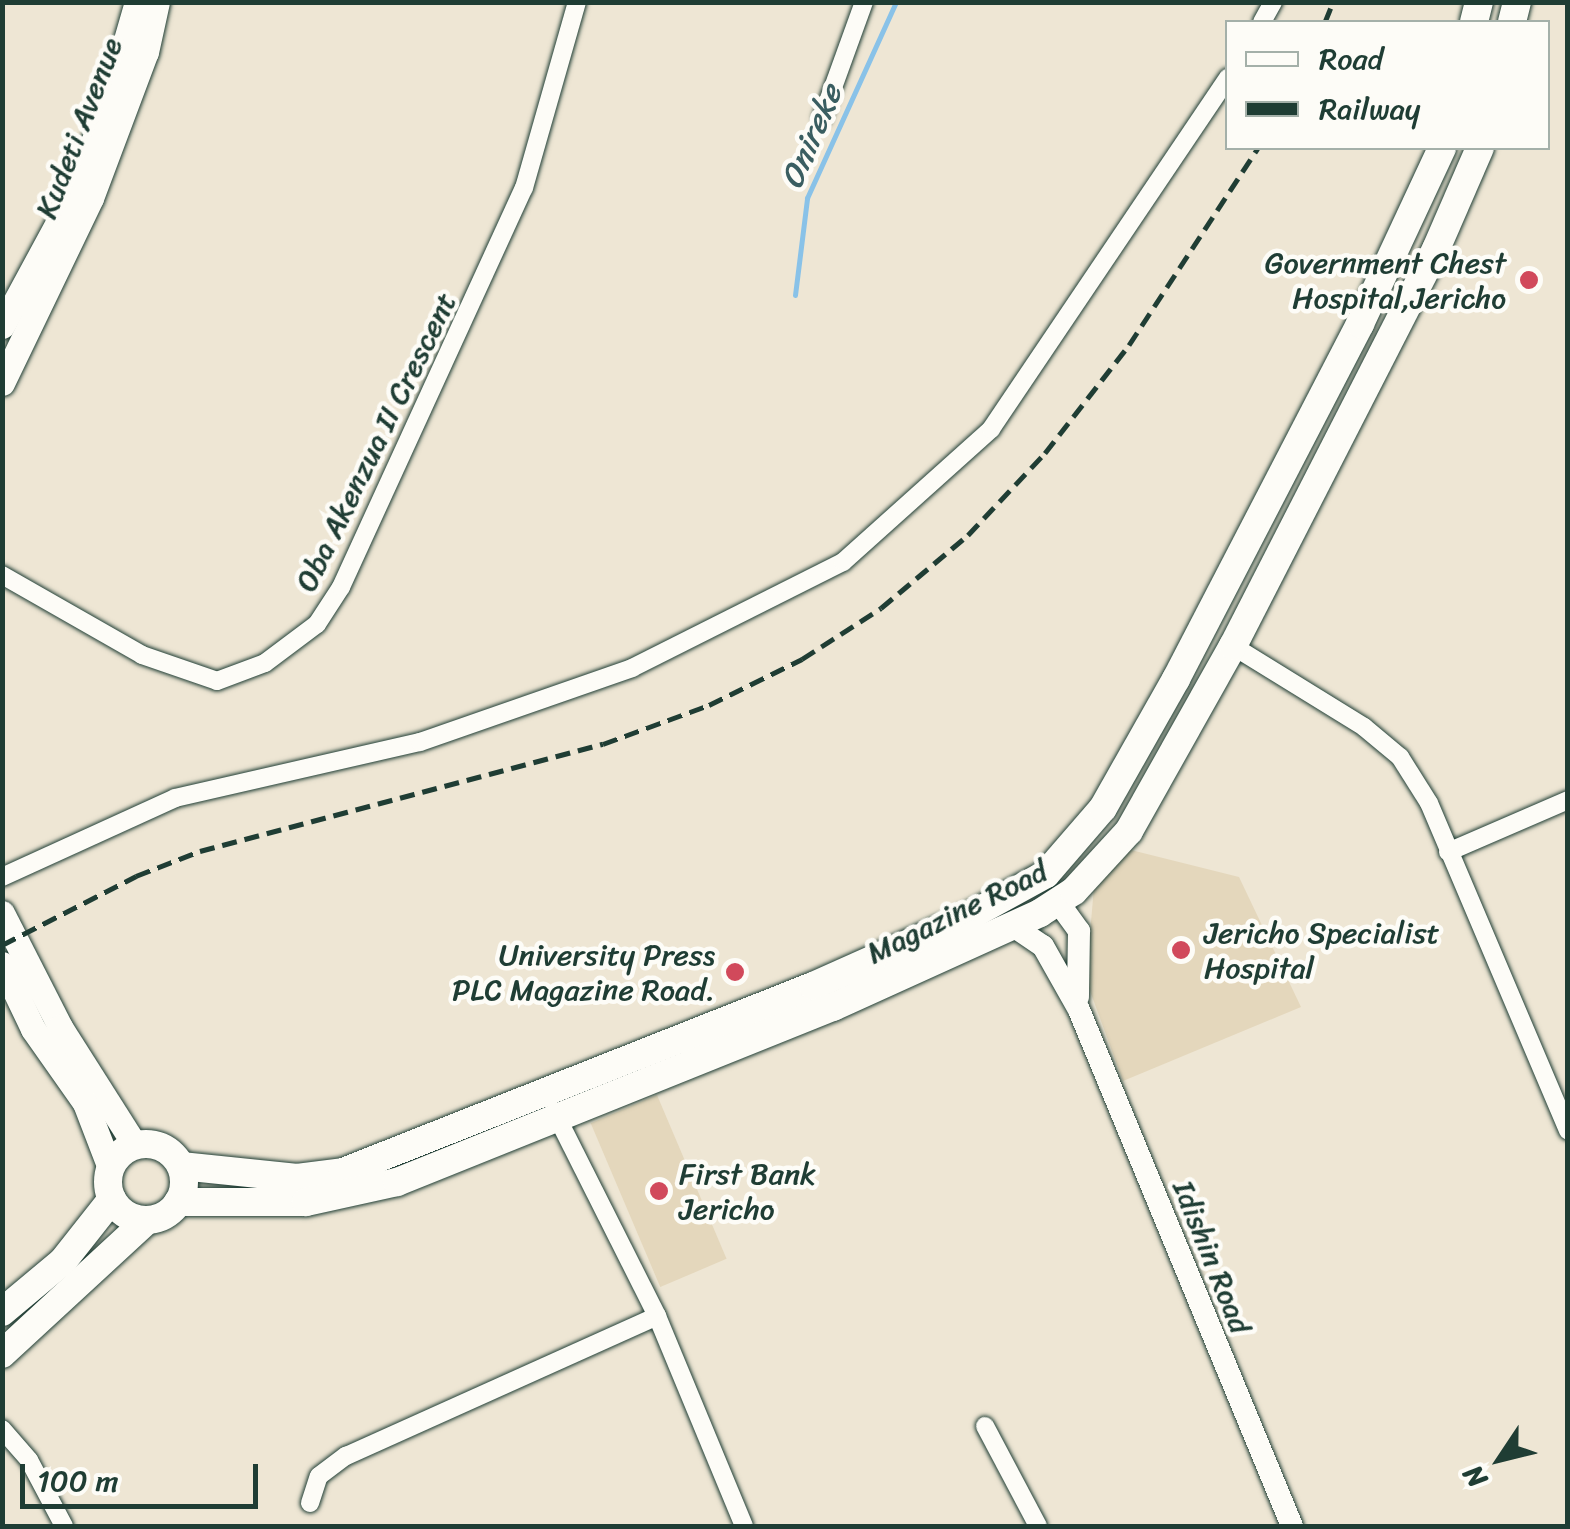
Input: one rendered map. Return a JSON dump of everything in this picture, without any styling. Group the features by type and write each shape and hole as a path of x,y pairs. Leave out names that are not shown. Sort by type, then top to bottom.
{"main road":[{"name":"Kudeti Avenue","path":"2,326 63,214 104,116 137,2"},
{"name":"Kudeti Avenue","path":"2,383 91,198 146,52 157,2"},
{"name":"Magazine Road","path":"181,1166 297,1178 343,1172 912,942 1017,893 1059,862 1122,778 1324,396 1441,150"},
{"name":"Magazine Road","path":"178,1202 358,1195 558,1118 1013,926 1058,902 1129,832 1233,646 1479,150"},
{"path":"1324,396 1350,414"},
{"path":"2,913 60,1027 135,1145"},
{"path":"2,964 33,1029 85,1104 110,1168 112,1199 126,1214 147,1220"},
{"path":"2,1354 147,1220 178,1202 181,1166 164,1148 135,1145 110,1168"},
{"path":"2,1312 62,1261 112,1199"}],"street":[{"name":"Oba Akenzua II Crescent","path":"2,575 142,655 217,681 265,664 317,624 524,188 577,2"},
{"path":"822,118 864,2"},
{"path":"2,877 176,798 420,742 632,668 844,562 991,429 1225,82"},
{"path":"1233,646 1391,748 1429,803 1568,1131"},
{"path":"1448,852 1568,800"},
{"path":"1058,902 1078,931 1074,964 1080,1010"},
{"path":"1013,926 1043,946 1080,1010"},
{"name":"Idishin Road","path":"1080,1010 1292,1526"},
{"path":"546,1092 657,1316 744,1526"},
{"path":"310,1503 319,1476 346,1456 657,1316"},
{"path":"986,1426 1038,1526"},
{"path":"2,1430 29,1460 64,1526"}],"shaded area":[{"name":"Jericho Specialist Hospital","path":"1123,848 1239,877 1301,1007 1123,1081 1086,980 1094,887"},
{"name":"First Bank Jericho","path":"657,1095 727,1259 660,1287 591,1123"}],"waterway":[{"name":"Onireke","path":"795,295 807,198 896,2"}],"railway":[{"path":"1326,20 1333,2"},
{"path":"2,945 136,876 200,851 603,744 709,705 802,659 881,608 968,535 1045,453 1129,345 1257,150"}],"place":[{"name":"Government Chest Hospital,Jericho","path":"1529,280"},
{"name":"Jericho Specialist Hospital","path":"1181,950"},
{"name":"University Press PLC Magazine Road.","path":"735,972"},
{"name":"First Bank Jericho","path":"659,1191"}]}
